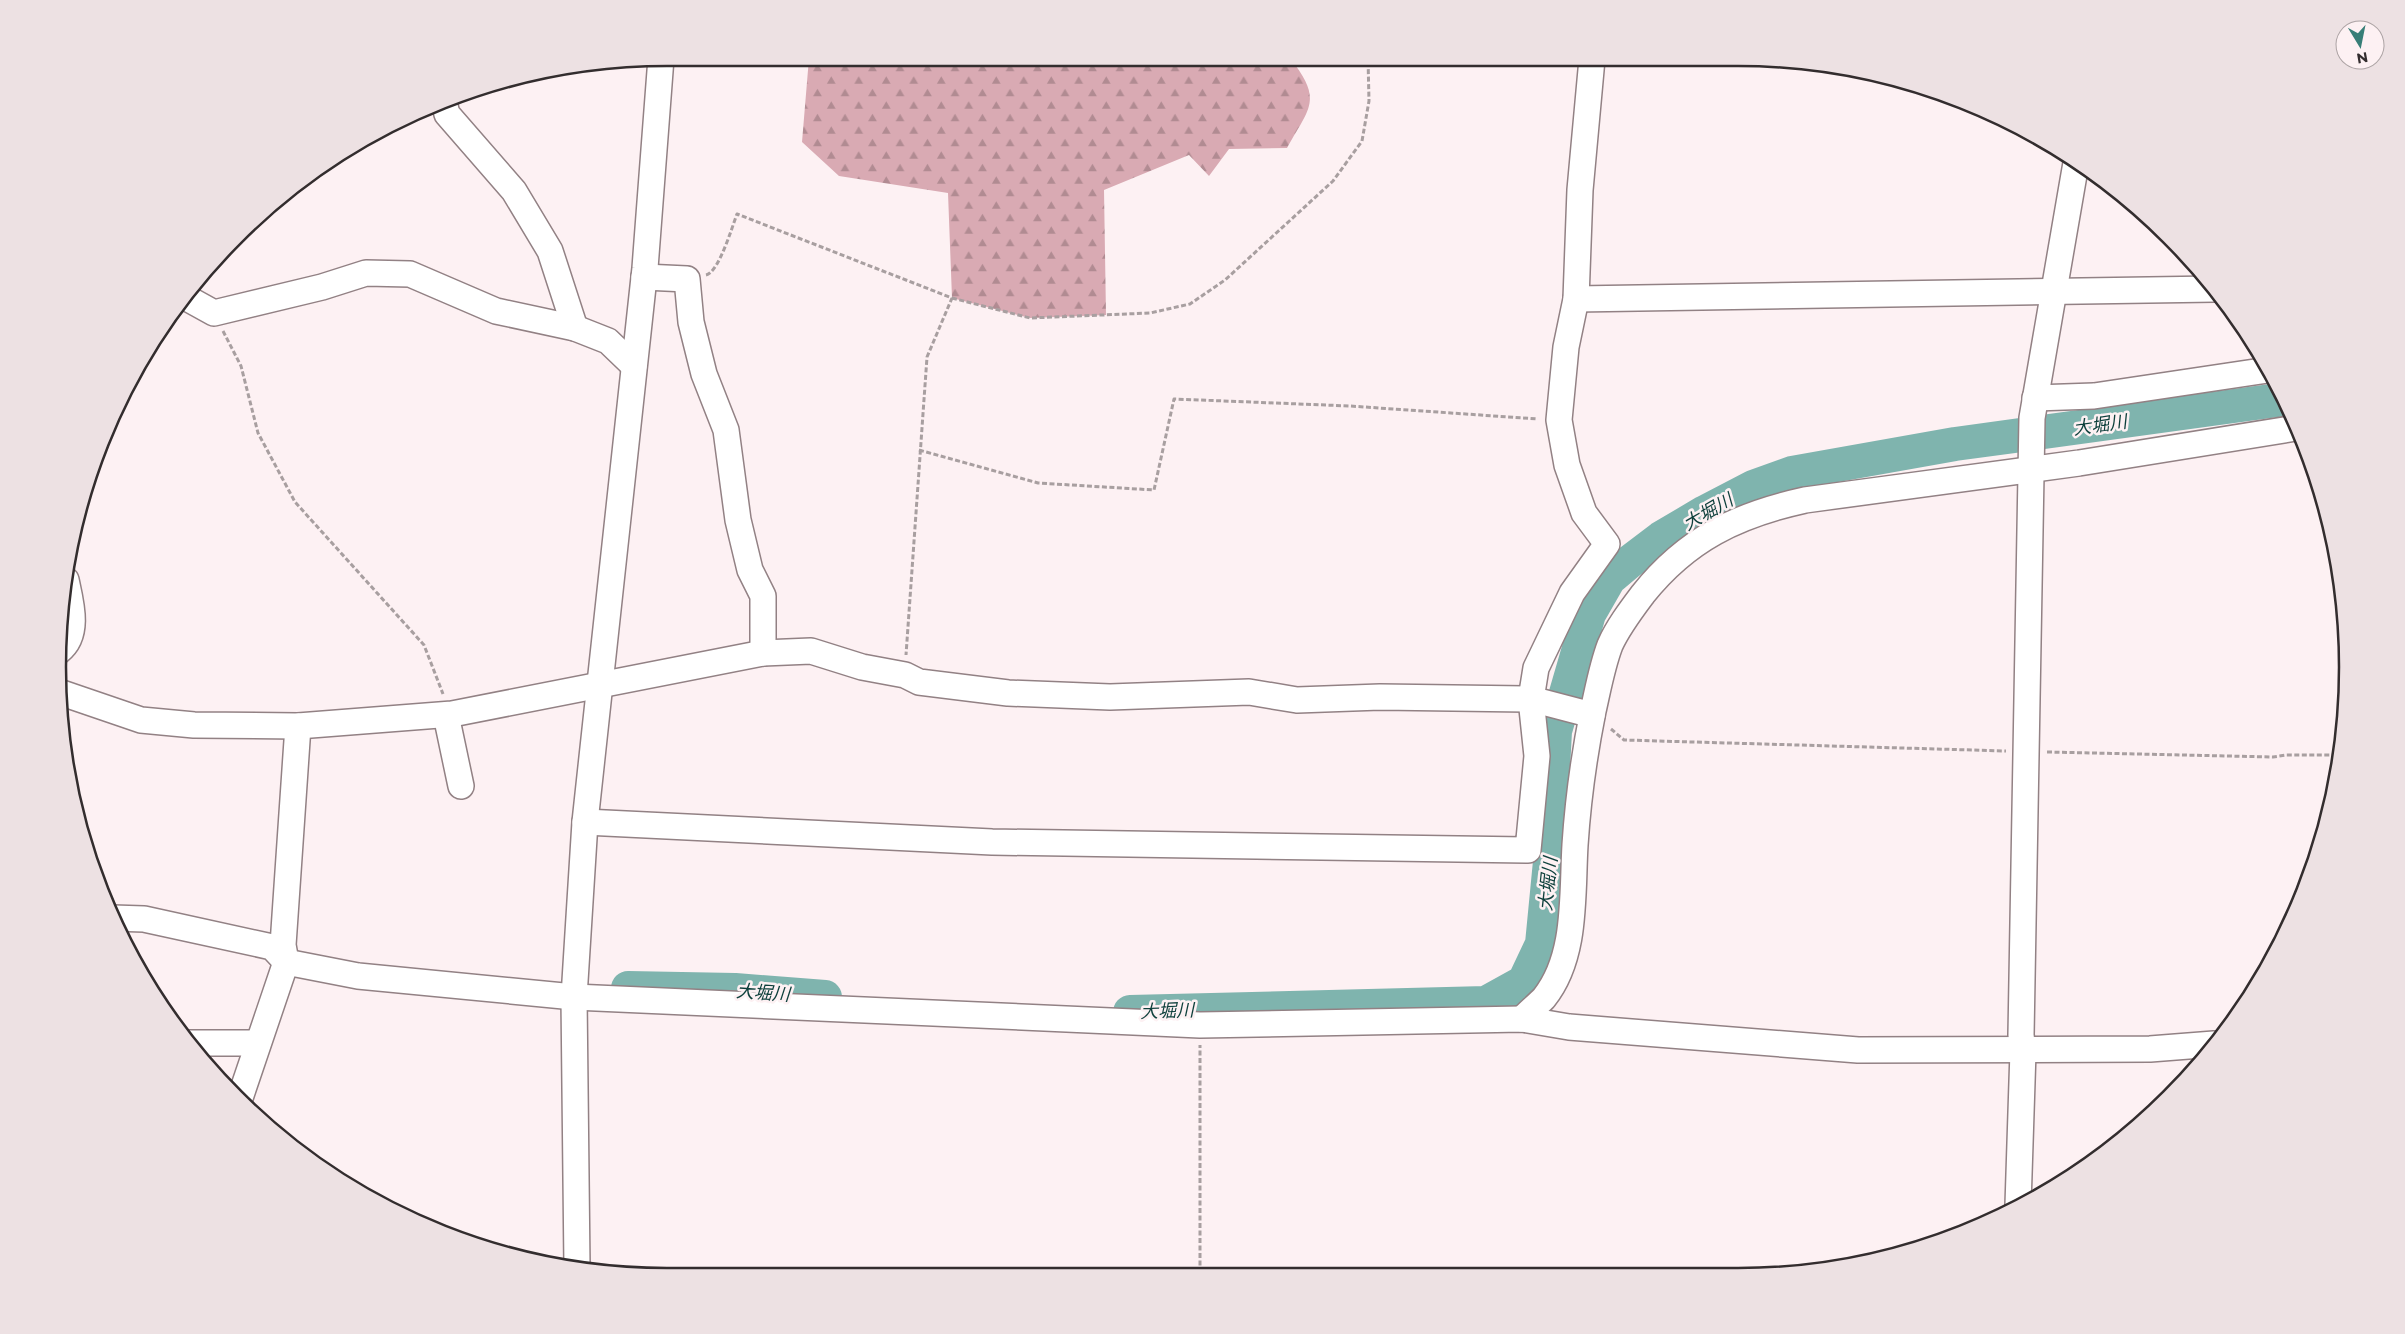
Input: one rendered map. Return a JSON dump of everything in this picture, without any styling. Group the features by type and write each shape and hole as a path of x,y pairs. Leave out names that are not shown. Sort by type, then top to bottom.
{"street":[{"path":"577,1261 574,997 586,822 644,277 660,66"},
{"path":"586,822 992,842 1528,850 1537,756 1531,699 1536,668 1553,629 1572,593 1607,544 1584,513 1567,465 1559,420 1566,347 1576,299 1580,190 1591,66"},
{"path":"446,109 447,114 514,191 550,251 575,328"},
{"path":"2018,1198 2023,1050 2021,1035 2034,408 2075,169"},
{"path":"191,300 214,313 322,287 366,273 410,274 496,311 575,328 608,341 634,366"},
{"path":"644,277 686,280 691,322 704,374 726,430 738,520 750,570 762,596 762,653"},
{"path":"1576,299 2205,289"},
{"path":"2034,408 2094,396 2260,371"},
{"path":"1522,1019 1544,998 1556,977 1568,944 1578,796 1585,747 1610,645 1630,610 1657,577 1686,550 1714,531 1743,518 1774,507 1805,500 2032,459 2289,429"},
{"path":"67,641 74,617 70,599"},
{"path":"67,695 141,720 194,725 298,726 449,715 762,653 811,652 862,667 905,675 918,682 1008,693 1110,697 1249,692 1297,700 1380,697 1531,699 1592,715"},
{"path":"449,715 461,786"},
{"path":"242,1092 286,962 283,945 298,726"},
{"path":"121,918 144,919 272,947 286,962 358,976 574,997 1200,1025 1522,1019 1569,1027 1858,1050 2150,1049 2205,1045"},
{"path":"198,1042 258,1043"}],"path":[{"path":"686,280 710,274 716,267 737,214 952,298 1030,318 1150,313 1190,304 1226,280 1333,181 1362,141 1368,101 1368,66"},
{"path":"905,675 919,450 927,357 952,298"},
{"path":"214,313 241,366 258,433 294,502 424,645 449,715"},
{"path":"919,450 1038,484 1154,490 1174,399 1350,406 1559,420"},
{"path":"1592,715 1624,740 2028,752 2273,757 2286,755 2332,755"},
{"path":"1200,1025 1200,1268"}],"green space":[{"path":"808,66 1296,66 1307,84 1310,94 1307,113 1287,148 1229,149 1209,176 1189,155 1104,190 1106,315 1030,318 952,298 948,193 839,176 802,142"}],"waterway":[{"name":"大堀川","path":"1130,1012 1486,1003 1524,982 1542,944 1552,841 1555,731 1589,614 1609,579 1661,538 1705,512 1753,487 1792,473 1955,444 2277,400"},
{"name":"大堀川","path":"628,988 735,990 825,997"}]}
